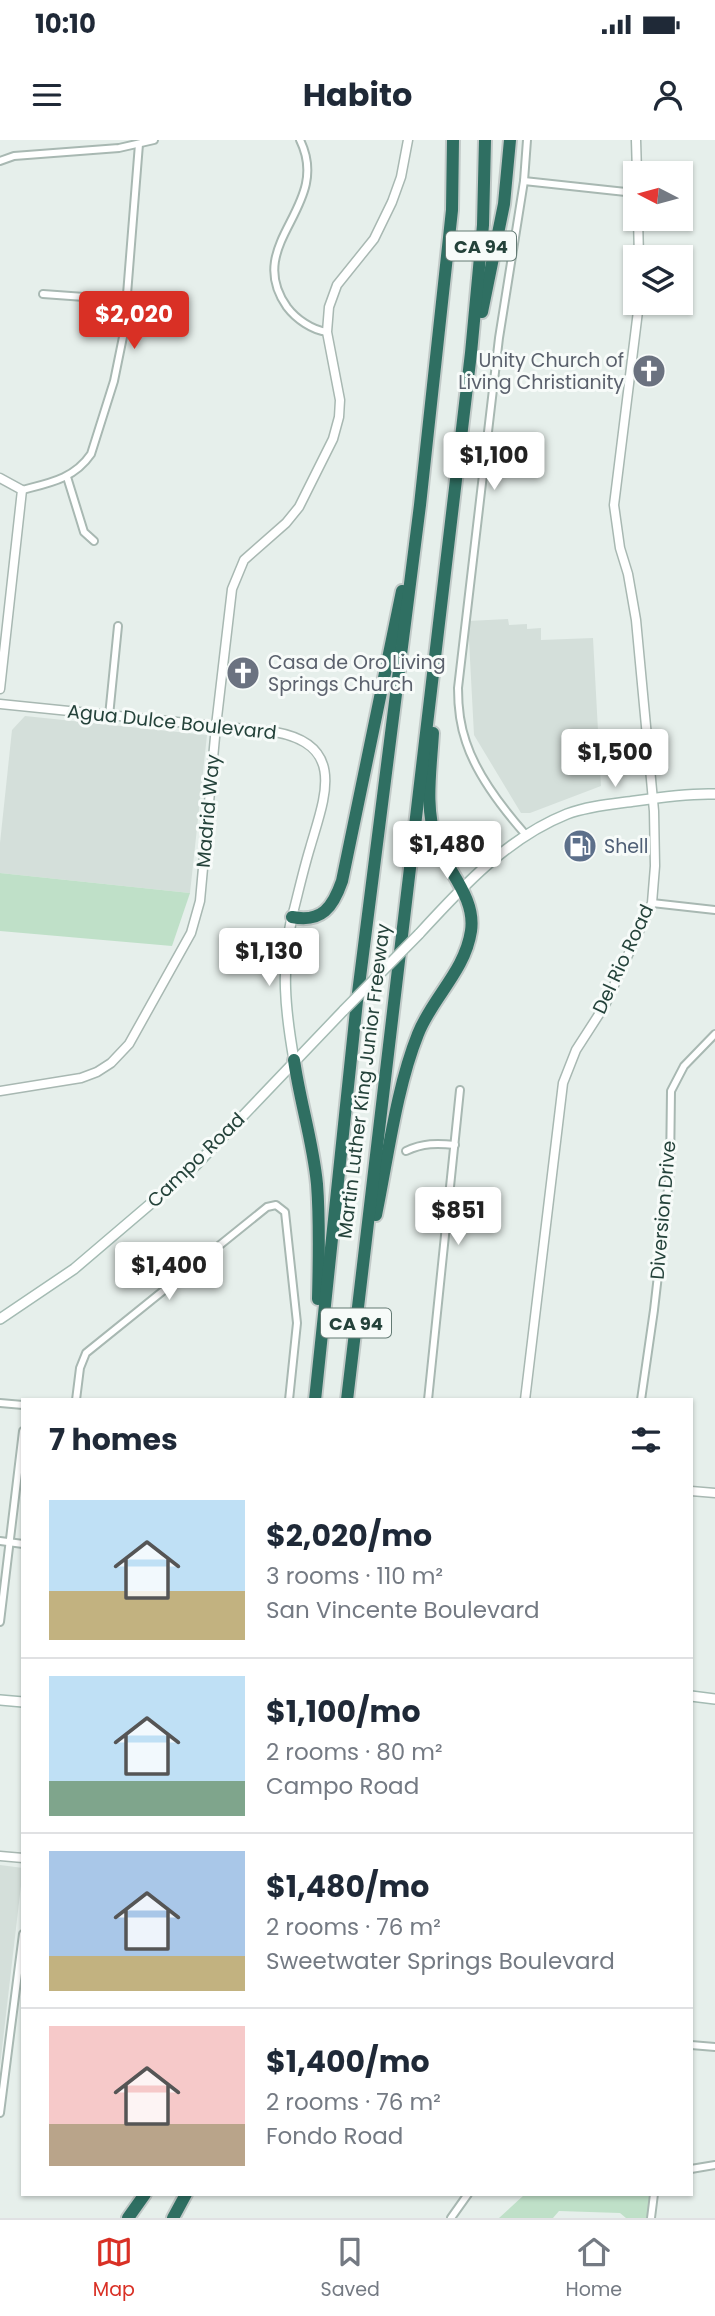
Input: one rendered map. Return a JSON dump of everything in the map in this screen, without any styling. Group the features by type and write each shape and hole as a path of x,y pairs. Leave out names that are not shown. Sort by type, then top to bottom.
{"highway":[{"path":"446,140 453,192"},
{"name":"Martin Luther King Junior Freeway","path":"315,1398 357,1001 420,505 453,192 453,140"},
{"name":"Martin Luther King Junior Freeway","path":"347,1398 471,353 484,225 485,140"},
{"path":"471,353 504,204 510,140"},
{"path":"292,917 311,918 321,915 332,904 342,881 420,505"},
{"path":"365,1245 375,1217 408,1064 429,1010 452,981 472,930 462,887 437,844 429,808 448,550"},
{"path":"294,1060 312,1146 317,1185 319,1249 315,1398"},
{"path":"128,2218 145,2196"},
{"path":"136,2218 146,2196"},
{"path":"173,2218 185,2196"}],"main road":[{"name":"Campo Road","path":"0,1319 74,1269 196,1165 462,887 526,835 568,814 602,806 653,798 715,794"},
{"name":"Agua Dulce Boulevard","path":"292,917 286,947 284,993 294,1060"},
{"path":"693,1696 715,1699"},
{"path":"0,1700 21,1702"}],"street":[{"path":"0,161 14,156 118,148 153,140"},
{"path":"300,140 307,160 307,186 277,250 274,278 281,299 292,313 320,331 327,332"},
{"name":"Madrid Way","path":"0,1091 72,1080 89,1076 104,1068 133,1037 191,933 197,916 234,579 244,560 286,523 299,507 333,439 338,425 340,391 327,332 327,315 334,291 342,278 374,239 401,177 408,140"},
{"path":"526,835 477,768 466,742 458,704 458,688 499,338 524,181 527,140"},
{"path":"636,140 637,161"},
{"path":"0,478 22,490 56,482 84,464 91,454 118,367 138,144"},
{"path":"524,181 623,192"},
{"path":"43,294 126,300"},
{"name":"Del Rio Road","path":"525,1398 564,1083 576,1050 605,1004 652,903 655,866 653,798 636,621 628,573 620,548 614,505 638,315"},
{"path":"67,477 84,532 94,541"},
{"path":"0,689 22,490"},
{"path":"109,716 118,626"},
{"name":"Agua Dulce Boulevard","path":"0,704 289,735 307,744 322,763 326,793 292,917"},
{"path":"652,903 715,910"},
{"name":"Diversion Drive","path":"641,1398 670,1171 671,1091 684,1066 715,1034"},
{"path":"428,1398 460,1090"},
{"path":"406,1151 418,1145 455,1145"},
{"path":"76,1398 80,1368 86,1353 267,1207 279,1205 285,1212 298,1323 289,1398"},
{"path":"0,1403 21,1405"},
{"path":"0,1622 21,1448"},
{"path":"693,1491 715,1493"},
{"path":"0,1541 21,1544"},
{"path":"0,1856 21,1858"},
{"path":"0,2113 21,1950"},
{"path":"693,2045 715,2047"},
{"path":"693,2169 715,2165"},
{"path":"451,2218 467,2196"},
{"path":"651,2218 654,2196"}],"shaded area":[{"path":"508,619 509,625 527,624 527,629 541,628 541,640 593,638 601,786 530,813 521,813 474,735 468,621"},
{"path":"25,716 207,735 190,893 0,873 0,843 12,730"},
{"path":"0,1865 21,1868 21,1885 0,2066"}],"green space":[{"path":"0,873 190,893 172,946 0,931"},
{"path":"523,2196 654,2196 651,2218 626,2218 620,2213 559,2211 553,2218 499,2218"}],"place":[{"name":"Unity Church of Living Christianity","path":"649,371"},
{"name":"Casa de Oro Living Springs Church","path":"243,673"},
{"name":"Shell","path":"580,846"}]}
